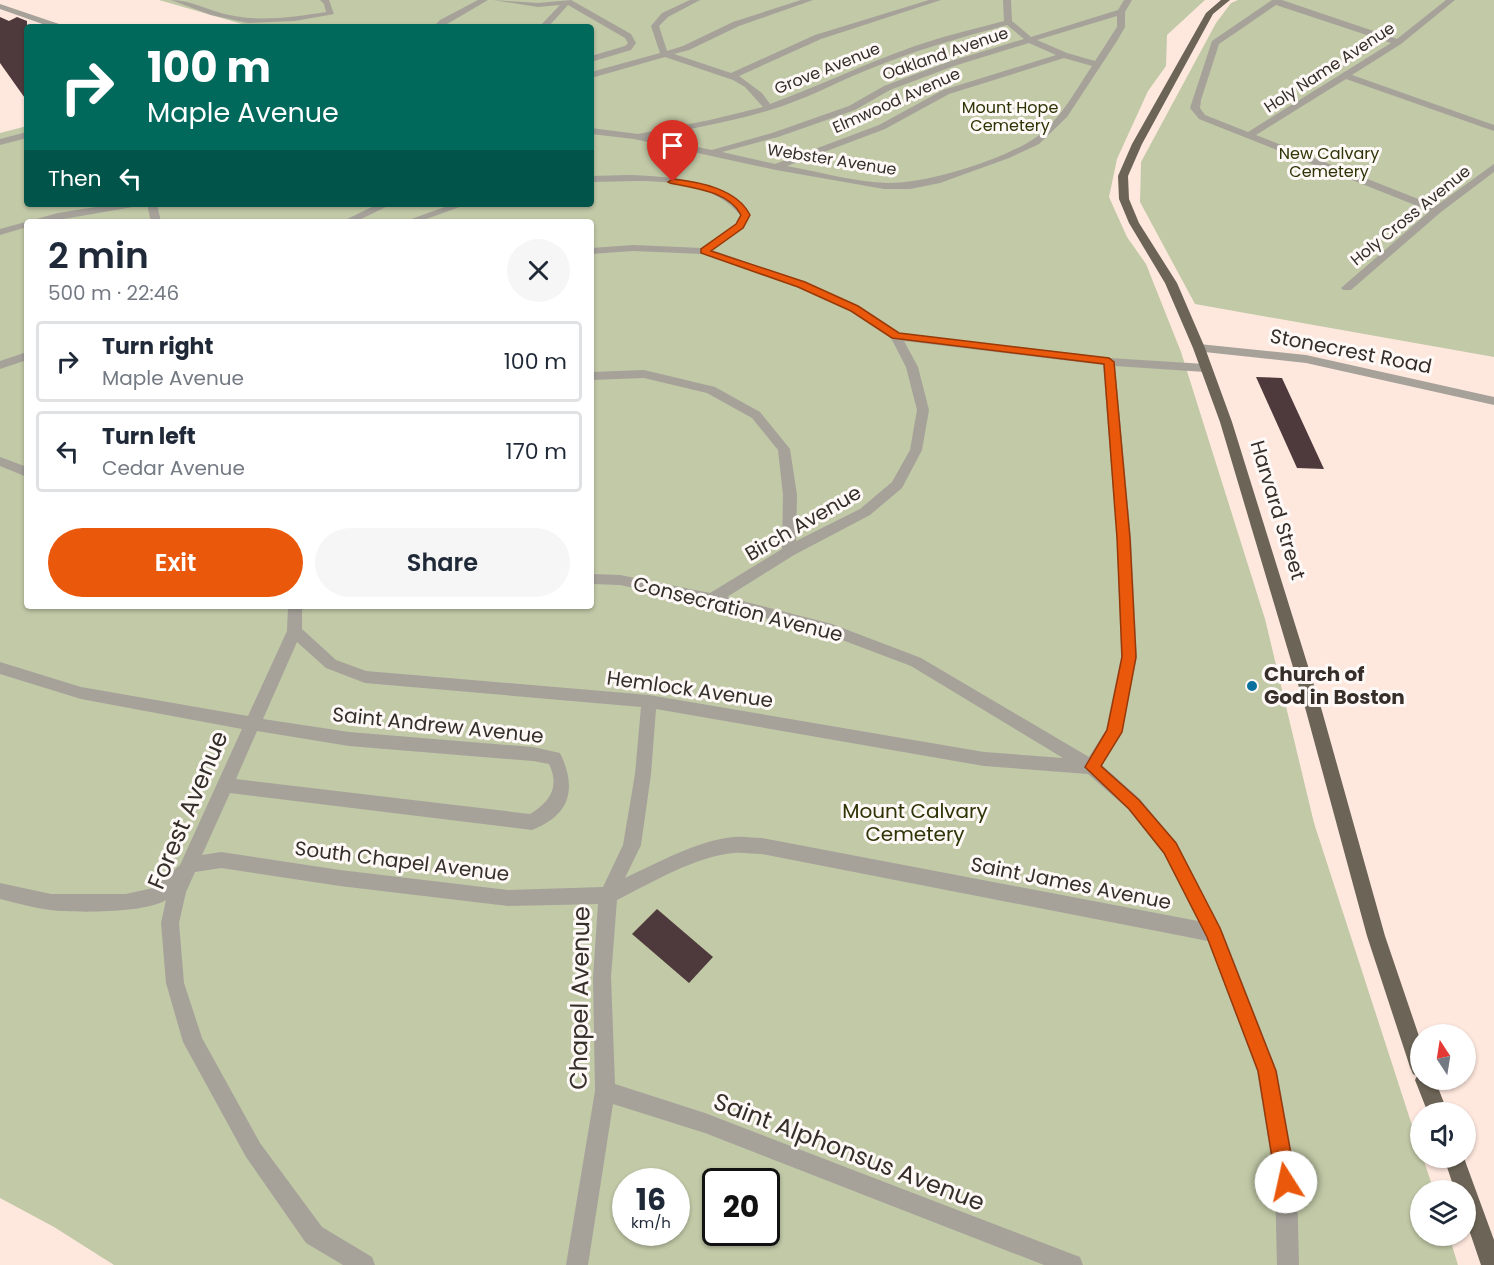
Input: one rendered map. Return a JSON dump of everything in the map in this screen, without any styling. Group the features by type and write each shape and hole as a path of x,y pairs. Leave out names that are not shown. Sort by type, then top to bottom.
{"main road":[{"name":"Harvard Street","path":"1226,0 1210,13 1137,144 1123,176 1124,199 1134,223 1171,283 1199,348 1226,422 1314,711 1376,936 1410,1037"},
{"path":"1458,1168 1492,1265"}],"street":[{"path":"175,0 236,19 299,19 330,14 328,3 324,0"},
{"path":"441,24 484,0"},
{"path":"497,0 538,5 568,1 628,36 632,43 628,48 594,58"},
{"path":"664,53 655,26 665,15 696,0"},
{"path":"594,74 686,48 736,24 809,0"},
{"path":"734,75 818,37 937,0"},
{"path":"1007,0 1008,22 1030,40 1064,55 1096,64"},
{"name":"Webster Avenue","path":"594,131 634,136 776,167 884,186 910,186 940,180 1036,142 1064,115 1113,41 1121,27 1121,12 1128,0"},
{"name":"Holy Name Avenue","path":"1250,135 1398,42 1451,0"},
{"path":"546,24 568,1"},
{"path":"1398,42 1276,1 1215,43 1210,65 1196,98 1195,108 1202,117 1437,210"},
{"path":"0,6 51,24"},
{"name":"Oakland Avenue","path":"713,152 775,135 852,108 887,88 951,64 1121,12"},
{"name":"Grove Avenue","path":"634,136 710,123 768,108 920,48 1008,22"},
{"path":"664,53 734,75 761,94 768,108"},
{"name":"Elmwood Avenue","path":"776,167 882,127 946,92 1064,55"},
{"path":"1346,76 1494,128"},
{"path":"0,142 24,136"},
{"name":"Holy Cross Avenue","path":"1347,288 1437,210 1494,168"},
{"path":"594,179 640,178 689,183 722,194 741,206 745,215 740,226 704,251"},
{"path":"46,219 114,207"},
{"path":"353,219 380,207"},
{"path":"417,219 455,207"},
{"path":"0,232 24,225"},
{"name":"Birch Avenue","path":"594,251 633,248 704,251 802,285 854,308 896,336 912,367 923,410 916,450 897,485 865,512 789,551 713,599"},
{"path":"896,336 1109,362 1205,368"},
{"name":"Stonecrest Road","path":"1199,348 1306,359 1494,401"},
{"path":"0,365 24,357"},
{"path":"1092,767 1114,732 1129,657 1124,538 1109,362"},
{"path":"594,376 644,374 711,390 756,415 784,449 790,495 789,551"},
{"path":"0,461 24,471"},
{"name":"Consecration Avenue","path":"594,579 620,580 713,599 832,630 916,662 1092,767 1134,804 1170,848 1214,933 1267,1071 1286,1182 1288,1265"},
{"name":"Forest Avenue","path":"295,609 294,631 177,892 170,923 175,983 193,1042 254,1150 314,1235 364,1265"},
{"name":"Hemlock Avenue","path":"294,631 331,664 365,677 649,701 984,759 1092,767"},
{"path":"0,668 81,693 254,724"},
{"name":"Chapel Avenue","path":"577,1265 605,1091 602,977 608,895 632,845 643,774 649,701"},
{"name":"Saint Andrew Avenue","path":"225,785 532,822 550,812 562,792 560,769 554,758 533,754 350,739 254,724"},
{"name":"Saint James Avenue","path":"608,895 673,864 704,853 733,845 762,846 1214,933"},
{"name":"South Chapel Avenue","path":"190,865 221,860 340,878 508,898 608,895"},
{"path":"0,891 51,903 126,902 158,896 190,865"},
{"name":"Saint Alphonsus Avenue","path":"605,1091 705,1123 1072,1265"}],"green space":[{"name":"Mount Calvary Cemetery","path":"159,0 1205,0 1167,35 1166,66 1148,91 1117,159 1109,197 1127,237 1146,264 1181,352 1265,619 1314,823 1410,1119 1410,1168 1426,1168 1430,1180 1410,1180 1410,1246 1452,1246 1458,1265 114,1265 54,1227 0,1198 0,133 24,127 24,207 594,207 594,24 242,24"},
{"name":"New Calvary Cemetery","path":"1238,0 1494,0 1494,357 1195,304 1140,202 1141,162 1216,23 1231,3"}],"building":[{"path":"0,17 9,21 17,17 27,21 27,24 24,24 24,97 0,63"},
{"path":"1256,377 1282,378 1324,469 1297,468"},
{"path":"657,909 713,957 689,983 632,934"}],"place":[{"name":"Church of God in Boston","path":"1252,686"}],"route":[{"path":"673,182 689,183 722,194 741,206 745,215 740,226 704,251 802,285 854,308 896,336 1109,362 1124,538 1129,657 1114,732 1092,767 1134,804 1170,848 1214,933 1267,1071 1286,1182"}],"park label":[{"name":"Mount Hope Cemetery","path":"1010,116"}]}
